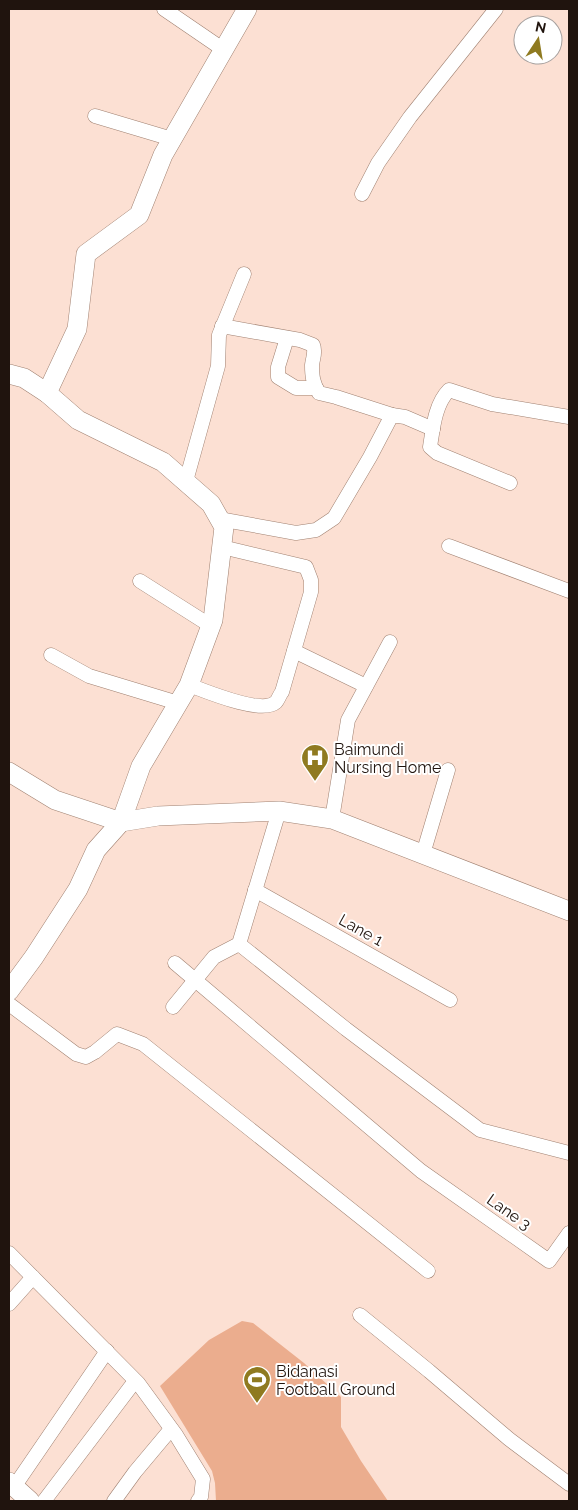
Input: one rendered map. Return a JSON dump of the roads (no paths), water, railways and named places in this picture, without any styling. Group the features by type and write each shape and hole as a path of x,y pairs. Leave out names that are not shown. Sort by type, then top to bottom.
{"street":[{"path":"164,9 224,50"},
{"path":"47,394 77,329 86,254 139,215 163,154 247,9"},
{"path":"362,194 378,163 410,117 496,9"},
{"path":"95,116 172,139"},
{"path":"186,481 218,366 219,334 244,274"},
{"path":"222,326 300,340 313,345 315,350 312,364 313,384 319,393 405,417 433,429"},
{"path":"287,338 278,368 278,378 296,388 316,388"},
{"path":"9,374 24,378 78,420 163,462 211,504 224,527 213,620 188,685 141,766 121,822 96,850 78,889 34,957 9,991"},
{"path":"510,483 437,453 430,447 442,398 449,390 492,404 569,417"},
{"path":"219,519 296,533 316,530 334,518 370,457 392,414"},
{"path":"449,546 569,591"},
{"path":"188,685 240,703 267,706 276,702 282,692 311,592 311,580 306,567 222,547"},
{"path":"140,581 211,626"},
{"path":"332,819 348,720 390,642"},
{"path":"294,651 366,686"},
{"path":"51,655 89,676 178,703"},
{"path":"423,854 448,770"},
{"path":"9,772 55,800 121,822 158,816 279,811 332,819 569,911"},
{"path":"173,1007 214,957 239,944 279,811"},
{"name":"Lane 1","path":"255,890 450,1000"},
{"path":"239,944 346,1030 480,1130 569,1153"},
{"path":"175,963 196,980"},
{"name":"Lane 3","path":"196,980 421,1171 549,1261 569,1233"},
{"path":"9,1004 76,1054 86,1057 117,1034 143,1044 428,1271"},
{"path":"9,1253 135,1381 172,1429 203,1478 203,1488 198,1501"},
{"path":"9,1304 33,1277"},
{"path":"360,1315 509,1439 569,1484"},
{"path":"30,1501 11,1492 107,1351"},
{"path":"44,1501 135,1381"},
{"path":"114,1501 135,1472 172,1429"}],"place":[{"name":"Baimundi Nursing Home","path":"315,782"},
{"name":"Bidanasi Football Ground","path":"257,1404"}]}
